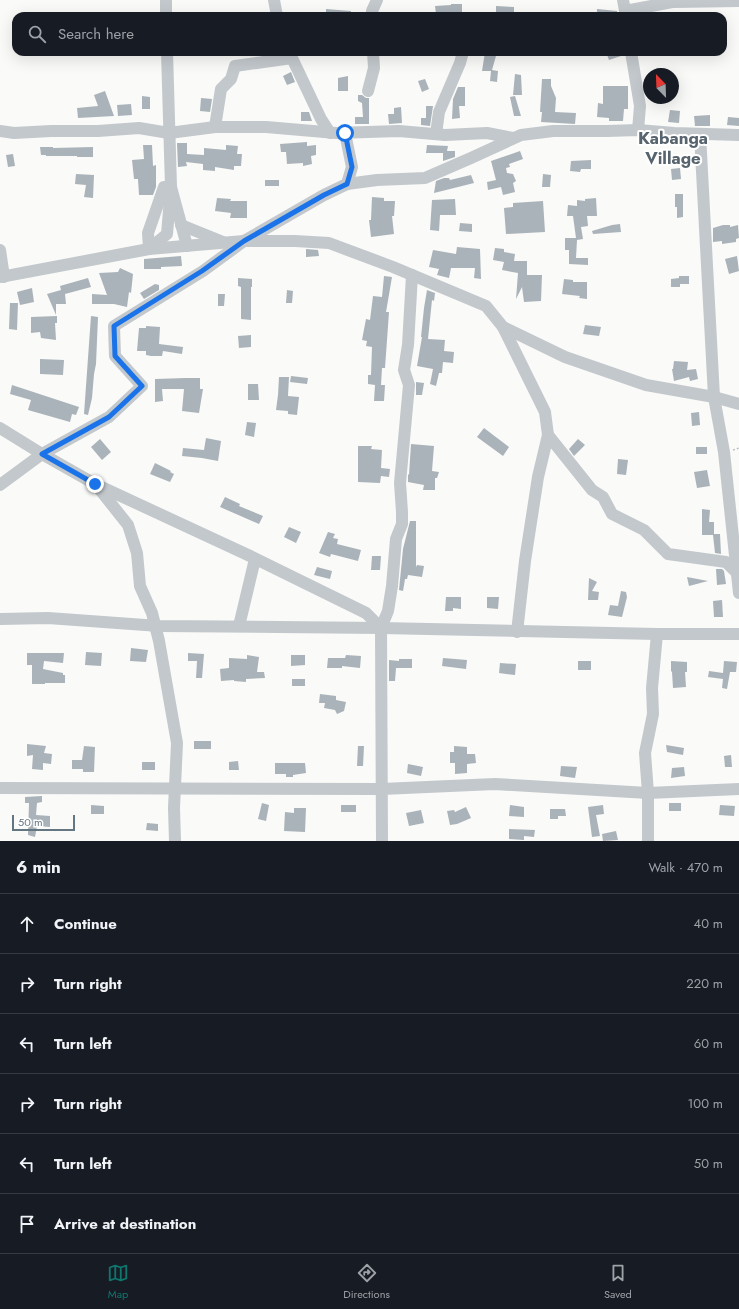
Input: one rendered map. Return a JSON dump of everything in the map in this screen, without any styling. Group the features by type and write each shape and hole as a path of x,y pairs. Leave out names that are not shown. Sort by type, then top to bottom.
{"street":[{"path":"166,0 166,12"},
{"path":"274,0 276,12"},
{"path":"372,12 377,0"},
{"path":"625,9 672,2 739,1"},
{"path":"148,250 167,234 171,187 167,56"},
{"path":"215,127 221,88 230,79 235,66 284,56 292,58 321,119 330,133"},
{"path":"368,91 374,68 373,56"},
{"path":"436,134 439,112 462,56"},
{"path":"632,56 640,106 638,130"},
{"path":"0,131 14,133 51,130 98,131 139,128 170,133 215,127 266,127 330,133 399,131 445,135 487,133 513,138"},
{"path":"0,485 42,454 109,417 142,386 115,356 114,326 191,278 244,241 324,195 347,184 366,181 425,178 521,134 553,131 607,132 638,130 739,136"},
{"path":"345,133 352,167 347,184"},
{"path":"700,134 714,397 724,452 739,593"},
{"path":"352,167 366,181"},
{"path":"148,250 148,232 164,187 171,187"},
{"path":"171,187 187,246"},
{"path":"181,224 224,242"},
{"path":"0,250 2,277 148,250 224,242 295,241 329,243 412,275 486,306 503,327 545,412 548,435 538,476 525,561 517,632"},
{"path":"382,841 381,628 388,611 396,540 402,524 400,483 409,385 404,370 408,345 412,275"},
{"path":"503,327 564,357 646,385 714,397 739,404"},
{"path":"0,428 95,484 366,613 381,628"},
{"path":"548,435 592,490 603,497 612,514 644,530 668,554 726,562 738,574"},
{"path":"95,484 128,525 137,553 140,586 152,613 155,626 167,682 177,743 174,808 175,841"},
{"path":"239,626 255,559"},
{"path":"0,618 48,618 155,626 739,634"},
{"path":"648,841 648,793 645,753 653,714 652,688 657,634"},
{"path":"0,788 382,789 495,784 648,793 739,789"}],"building":[{"path":"462,4 462,12 436,12 435,6"},
{"path":"496,6 514,7 514,12 496,12"},
{"path":"326,9 351,11 351,12 326,12"},
{"path":"597,9 617,12 597,12"},
{"path":"484,56 496,56 492,70 498,71 497,82 490,81 491,71 482,71"},
{"path":"608,56 621,56 609,60"},
{"path":"291,72 295,82 287,85 283,76"},
{"path":"515,74 521,75 522,95 513,95"},
{"path":"348,76 348,91 338,91 338,78"},
{"path":"425,79 429,89 422,92 418,81"},
{"path":"542,79 551,79 551,86 556,98 555,112 576,113 575,124 541,122 542,112 540,112"},
{"path":"603,86 628,86 628,109 624,109 623,121 609,121 609,118 597,117 598,103 603,104"},
{"path":"458,87 465,87 465,106 459,106 460,118 452,119 453,99"},
{"path":"105,91 114,116 78,118 77,108 98,106 94,95"},
{"path":"358,95 369,98 369,124 355,124 355,117 363,117 362,103 358,101"},
{"path":"142,96 150,97 150,109 142,109"},
{"path":"515,96 521,116 514,116 510,97"},
{"path":"201,98 212,99 210,112 200,111"},
{"path":"131,104 132,115 118,116 117,105"},
{"path":"426,106 433,106 430,126 421,125 421,118 426,118"},
{"path":"401,107 402,123 389,124 388,114 394,114 394,108"},
{"path":"670,110 680,111 679,123 668,122"},
{"path":"301,112 309,112 312,121 301,121"},
{"path":"710,115 710,126 695,126 694,116"},
{"path":"728,117 739,118 739,126 727,125"},
{"path":"307,142 307,146 316,145 316,155 311,156 312,164 303,166 303,163 287,164 286,152 281,152 280,144"},
{"path":"177,143 187,143 187,154 204,155 204,148 226,150 226,145 238,146 237,154 242,154 241,166 234,166 234,170 215,167 215,171 203,170 203,164 186,162 187,166 178,167"},
{"path":"143,145 152,145 153,166 156,165 156,187 153,195 139,195 138,179 134,179 132,160 144,159"},
{"path":"427,145 448,146 447,151 455,151 455,157 443,161 443,153 426,153"},
{"path":"40,147 93,147 93,157 46,156 41,155"},
{"path":"520,151 523,159 509,164 510,167 506,168 507,173 513,174 516,181 513,183 515,192 503,195 501,187 488,190 487,182 496,180 491,161"},
{"path":"13,154 15,166 8,167 6,155"},
{"path":"591,160 591,169 581,169 580,172 570,171 571,161"},
{"path":"680,168 681,179 672,180 671,169"},
{"path":"76,174 94,175 93,198 84,197 86,185 75,184"},
{"path":"543,174 551,175 550,187 542,187"},
{"path":"471,175 474,183 434,193 436,181 444,178 449,178 450,180"},
{"path":"265,180 279,180 279,186 265,186"},
{"path":"675,194 683,194 683,217 677,218"},
{"path":"372,197 384,198 384,201 395,201 394,216 392,216 394,234 371,237 369,220 371,220"},
{"path":"217,198 231,199 230,201 247,201 247,218 230,218 231,213 215,211"},
{"path":"596,198 597,216 587,216 588,226 581,227 583,239 577,240 576,258 588,258 588,265 569,264 569,250 565,250 565,238 576,238 573,216 567,216 568,205 577,206 577,200 585,201 585,199"},
{"path":"455,199 456,215 440,215 439,231 430,230 432,200"},
{"path":"543,201 545,232 506,234 504,208 513,207 513,203"},
{"path":"460,223 472,224 472,232 459,231"},
{"path":"620,224 621,232 593,234 592,231 612,225"},
{"path":"723,225 730,225 730,227 738,225 739,238 736,239 736,242 722,244 722,241 713,242 713,228"},
{"path":"457,247 480,249 481,279 474,278 475,268 451,268 449,278 437,275 439,269 429,267 433,250 456,254"},
{"path":"495,248 504,249 504,252 515,254 514,261 527,261 527,275 542,275 541,301 524,302 522,287 516,299 518,273 502,270 504,262 493,260"},
{"path":"306,249 318,250 319,256 306,257"},
{"path":"181,256 182,266 161,267 161,269 144,269 144,259"},
{"path":"737,256 739,271 729,274 725,259"},
{"path":"120,268 133,274 131,293 129,292 127,307 114,304 92,304 92,294 107,295 99,273 118,272"},
{"path":"384,276 392,277 386,312 389,312 385,368 382,368 381,385 385,385 384,401 374,401 375,385 368,384 368,375 371,375 372,347 366,346 367,341 362,340 366,319 370,320 373,296 382,297"},
{"path":"679,276 689,276 689,284 680,284 680,287 671,287 671,279 679,278"},
{"path":"88,278 91,287 65,294 66,304 56,304 56,315 47,294 61,290 60,286"},
{"path":"238,278 252,279 251,320 241,319 241,287 238,286"},
{"path":"564,279 573,280 573,282 587,282 587,299 579,298 580,296 562,294"},
{"path":"155,284 159,285 159,290 144,299 140,293"},
{"path":"32,288 34,302 20,305 17,292"},
{"path":"287,290 293,291 292,303 286,303"},
{"path":"427,290 435,293 434,301 432,300 428,339 445,340 444,351 454,352 453,363 443,362 442,373 439,373 436,386 430,384 433,369 417,366"},
{"path":"218,294 225,294 224,306 218,306"},
{"path":"10,303 18,303 17,330 9,329"},
{"path":"57,316 57,323 55,323 56,340 41,338 40,332 31,333 31,317"},
{"path":"91,316 98,317 96,364 92,398 88,415 84,414"},
{"path":"585,325 601,327 599,336 583,334"},
{"path":"146,326 160,327 159,344 183,347 182,354 163,351 162,356 151,356 146,355 146,351 137,351 139,328 146,328"},
{"path":"251,335 251,347 239,348 238,336"},
{"path":"40,359 64,360 63,375 40,374"},
{"path":"674,361 688,362 687,370 696,369 698,379 690,381 689,377 674,381 672,369"},
{"path":"291,376 308,378 307,384 290,382"},
{"path":"279,377 289,377 288,396 299,397 297,415 288,414 288,411 276,410"},
{"path":"200,378 200,389 203,389 199,413 182,411 184,389 162,389 163,401 155,402 155,379"},
{"path":"416,382 424,383 422,395 416,395"},
{"path":"248,384 258,384 259,400 248,400"},
{"path":"12,385 79,407 76,415 72,414 70,422 28,410 31,400 10,394"},
{"path":"699,412 700,425 692,426 691,413"},
{"path":"247,422 256,423 254,437 245,435"},
{"path":"484,428 509,447 503,456 477,437"},
{"path":"206,438 221,441 218,461 182,456 183,448 204,450"},
{"path":"100,439 111,452 102,460 91,447"},
{"path":"578,439 585,445 574,456 569,449"},
{"path":"411,444 434,446 432,471 439,472 437,478 435,478 435,490 423,490 424,485 408,482"},
{"path":"358,446 372,446 371,449 382,450 381,468 390,469 389,477 381,476 380,483 358,482"},
{"path":"696,447 707,447 707,454 696,454"},
{"path":"618,459 628,460 626,475 617,474"},
{"path":"155,463 174,474 170,482 150,474"},
{"path":"707,470 710,486 697,488 694,472"},
{"path":"225,497 240,504 239,506 263,516 259,524 220,507"},
{"path":"702,509 710,510 709,522 714,522 714,534 720,534 721,554 715,553 713,535 702,535"},
{"path":"410,521 416,521 416,567 417,565 424,566 422,577 408,575 407,579 405,579 403,591 399,590 403,549"},
{"path":"289,527 301,532 296,543 284,537"},
{"path":"328,532 335,534 333,538 338,539 337,544 361,550 358,561 331,554 330,557 319,553"},
{"path":"372,556 381,556 380,570 371,570"},
{"path":"317,567 332,571 330,579 314,575"},
{"path":"716,569 722,569 724,571 726,584 717,585"},
{"path":"687,577 708,581 689,586"},
{"path":"589,578 597,582 592,591 599,592 598,600 588,600"},
{"path":"621,591 626,592 627,597 622,617 608,615 610,605 618,606"},
{"path":"446,597 461,597 461,609 453,608 453,611 445,611"},
{"path":"487,597 499,597 498,609 487,608"},
{"path":"722,600 723,617 714,617 713,601"},
{"path":"131,648 148,650 146,662 130,661"},
{"path":"86,652 102,653 101,666 85,665"},
{"path":"27,653 64,653 63,663 44,661 43,669 63,673 63,675 65,675 65,683 32,684 32,665 27,665"},
{"path":"188,653 204,654 202,678 196,678 197,661 188,661"},
{"path":"247,655 259,657 257,672 264,672 265,678 246,679 246,682 234,680 221,681 220,669 229,668 229,658 247,659"},
{"path":"291,655 305,655 305,665 291,666"},
{"path":"346,655 361,656 360,668 342,666 342,668 327,668 328,658 345,658"},
{"path":"443,658 467,660 466,669 442,666"},
{"path":"399,659 412,659 412,668 396,668 395,681 389,681 389,660 399,661"},
{"path":"578,661 591,661 591,670 578,670"},
{"path":"671,661 687,662 687,672 685,672 686,687 673,688"},
{"path":"724,661 737,662 736,672 730,672 727,689 722,688 723,679 708,677 709,671 723,673"},
{"path":"500,663 516,664 515,675 499,673"},
{"path":"292,679 305,679 305,686 292,686"},
{"path":"320,694 336,696 336,700 346,702 344,711 337,714 335,710 324,708 325,703 319,703"},
{"path":"194,741 211,741 211,749 194,749"},
{"path":"27,744 46,746 44,753 52,754 51,764 43,763 43,770 32,769 33,755 27,756"},
{"path":"666,745 684,748 683,755 667,752"},
{"path":"84,746 95,747 94,772 83,772 83,769 72,769 72,760 82,760"},
{"path":"358,746 364,746 363,766 357,766"},
{"path":"454,746 467,747 467,754 475,754 476,763 467,764 467,773 455,774 455,763 450,763 450,752 454,752"},
{"path":"731,755 732,767 725,767 724,756"},
{"path":"238,761 239,770 229,770 229,762"},
{"path":"142,762 155,762 155,770 142,770"},
{"path":"275,763 305,763 306,773 293,775 293,777 286,777 286,774 275,774"},
{"path":"408,764 423,767 421,776 407,773"},
{"path":"561,766 577,767 575,778 560,776"},
{"path":"684,767 685,776 671,778 672,768"},
{"path":"42,796 42,802 37,803 36,815 50,816 50,827 37,826 35,837 28,835 29,803 25,803 25,797"},
{"path":"262,803 269,805 266,821 258,819"},
{"path":"669,803 681,803 681,811 669,811"},
{"path":"91,805 104,806 104,814 91,814"},
{"path":"341,805 356,805 356,812 341,812"},
{"path":"510,805 524,807 524,817 509,816"},
{"path":"603,805 604,814 596,815 600,836 592,837 588,807"},
{"path":"720,805 735,806 734,816 719,815"},
{"path":"466,807 471,818 457,824 450,825 447,811 454,810 455,812"},
{"path":"294,808 306,808 305,832 284,831 285,812 294,813"},
{"path":"550,809 565,809 566,816 558,816 558,819 550,819"},
{"path":"421,810 424,823 409,826 406,813"},
{"path":"147,823 158,824 158,831 146,830"},
{"path":"509,829 535,830 534,837 524,836 524,840 509,839"},
{"path":"616,831 618,840 603,841 602,834"}],"district":[{"name":"Kabanga Village","path":"673,148"}],"route":[{"path":"95,484 42,454 109,417 142,386 115,356 114,326 173,290 244,241 324,195 347,184 352,167 345,133"}]}
